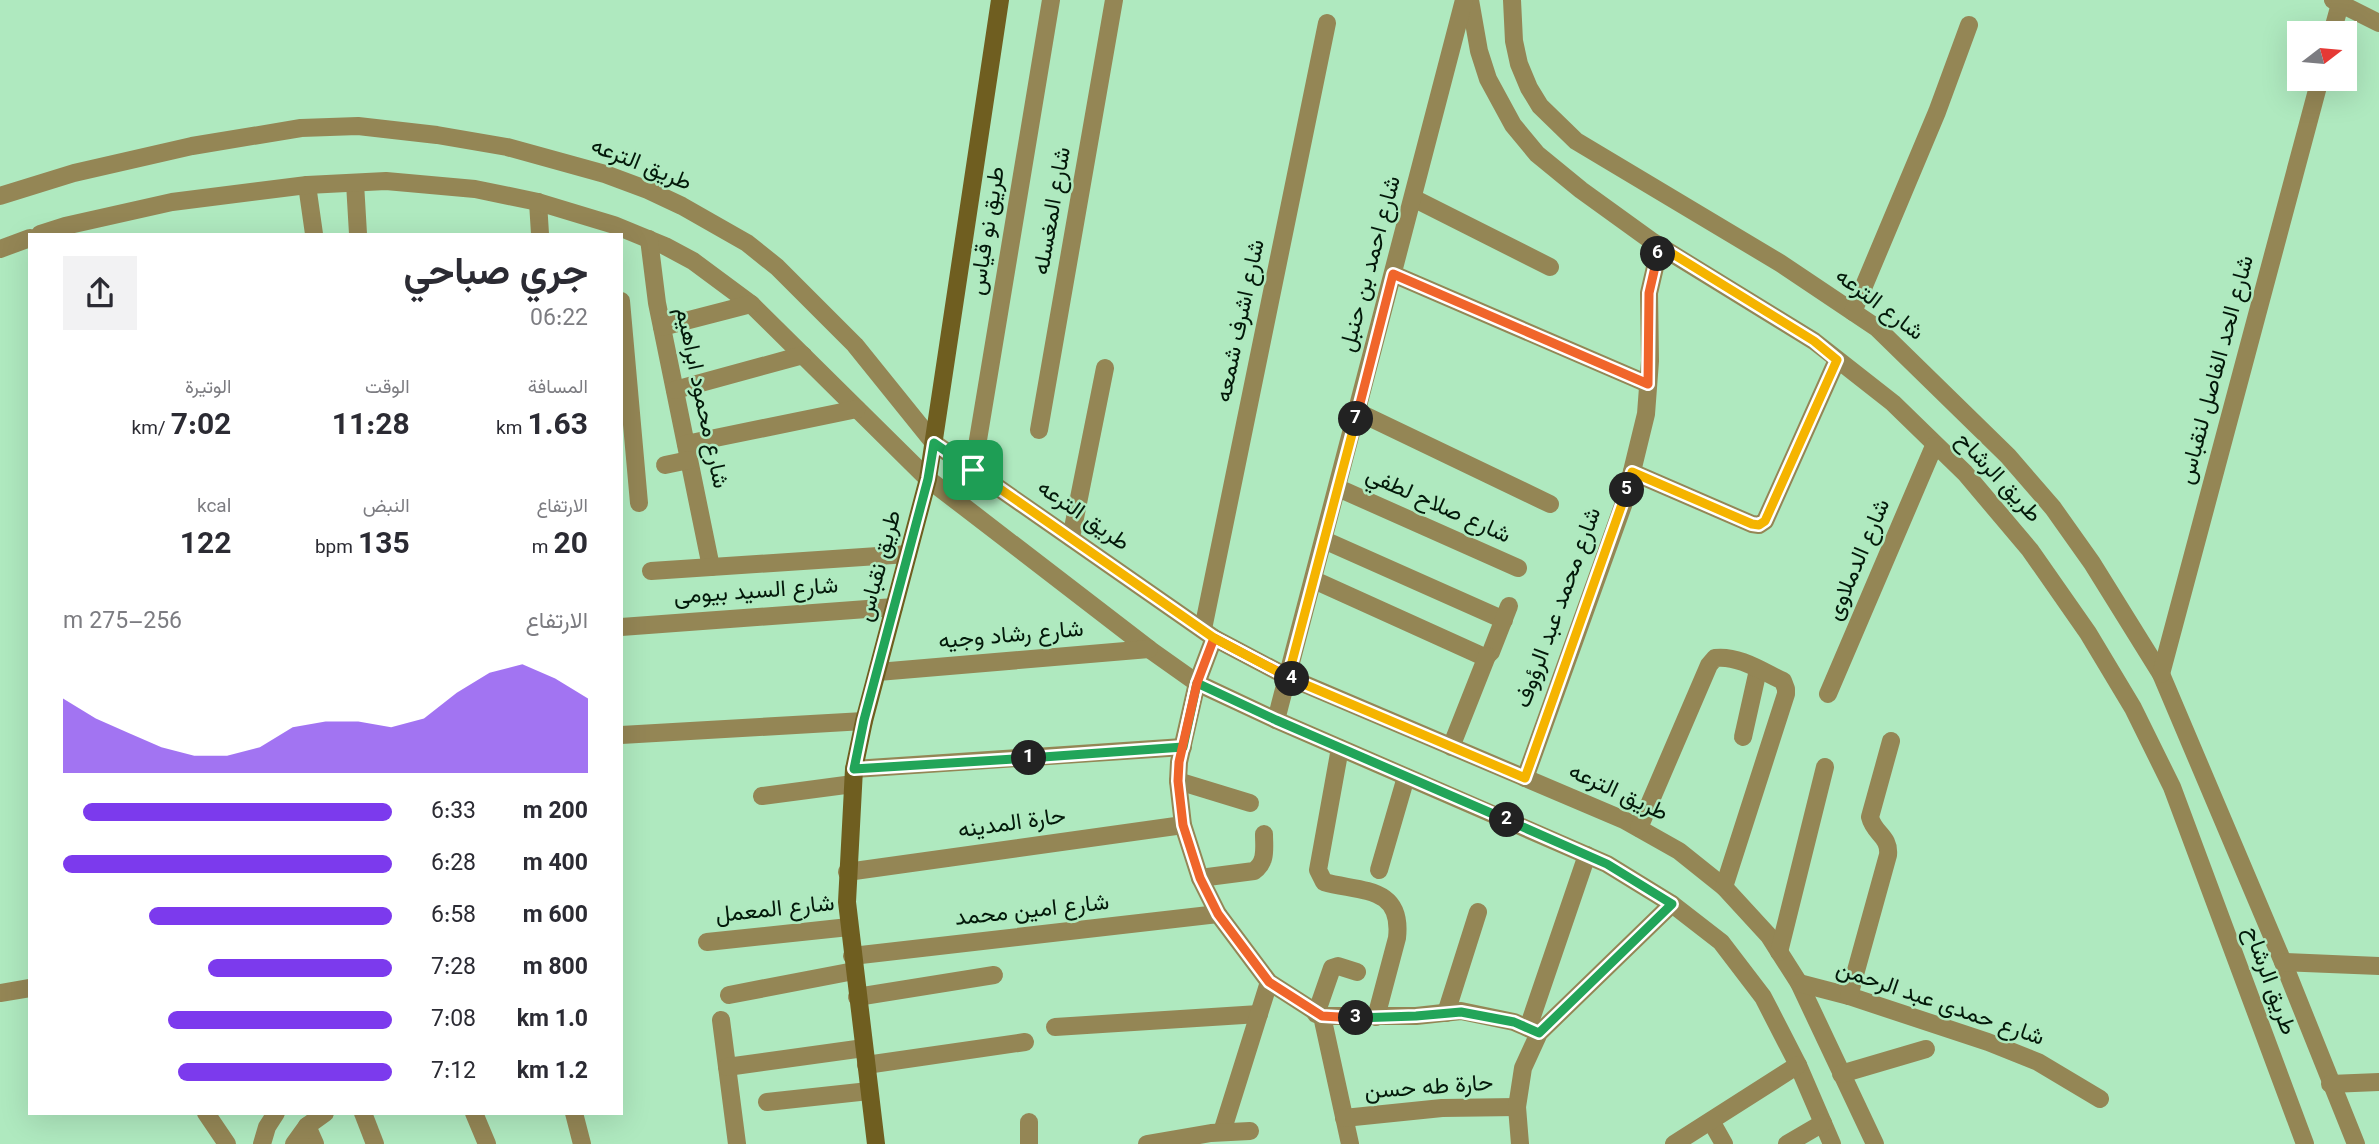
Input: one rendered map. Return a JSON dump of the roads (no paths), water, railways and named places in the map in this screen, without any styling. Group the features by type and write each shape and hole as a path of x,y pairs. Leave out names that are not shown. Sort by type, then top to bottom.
{"street":[{"name":"طريق نقباس","path":"876,1144 849,927 847,872 854,777 864,720 928,479 1000,0"},
{"name":"طريق نو قياس","path":"973,470 1051,0"},
{"name":"شارع المغسله","path":"1039,430 1114,0"},
{"name":"شارع احمد بن حنبل","path":"1276,720 1464,0"},
{"name":"طريق الرشاح","path":"1470,0 1479,51 1488,79 1513,125 1537,154 1581,190 1660,246 1814,341 1893,403 1934,446 1965,473 2030,550 2088,633 2133,708 2172,787 2305,1144"},
{"name":"شارع الترعه","path":"1512,0 1514,41 1519,64 1540,106 1576,141 1780,263 1877,328 1918,366 2008,456 2053,508 2092,563 2161,674 2178,712"},
{"path":"2334,21 2336,2 2379,23"},
{"name":"شارع اشرف شمعه","path":"1319,1015 1269,982 1218,914 1200,878 1183,825 1178,781 1179,762 1208,633 1327,23"},
{"path":"1853,312 1937,112 1969,24"},
{"name":"شارع الحد الفاصل لنقباس","path":"2161,674 2317,91"},
{"name":"طريق الترعه","path":"0,196 74,173 192,146 281,131 328,127 379,128 507,147 561,160 648,190 747,243 814,302 855,345 934,443 1208,633 1288,677 1624,820 1678,850 1724,887 1769,936 1799,983 1875,1144"},
{"path":"43,233 172,202 307,185 386,181 439,184 538,202 615,230 649,239 693,261 751,304 928,479 1197,683 1607,864 1672,904 1721,942 1763,997 1798,1065 1832,1144"},
{"path":"355,183 358,233"},
{"path":"307,185 314,233"},
{"path":"1413,198 1550,267"},
{"path":"538,202 540,233"},
{"path":"0,249 28,239"},
{"name":"شارع محمود ابراهيم","path":"649,239 662,327 711,567"},
{"name":"شارع محمد عبد الرؤوف","path":"1525,778 1625,500 1646,414 1649,293 1660,246"},
{"path":"1393,274 1648,384"},
{"path":"662,327 751,304"},
{"path":"623,323 639,503"},
{"path":"675,390 803,355"},
{"path":"1632,472 1759,525 1765,521 1837,360"},
{"path":"1071,538 1105,368"},
{"path":"665,464 687,452 857,409"},
{"path":"1358,412 1550,504"},
{"name":"شارع الدملاوى","path":"1828,694 1934,446"},
{"name":"شارع صلاح لطفي","path":"1338,488 1518,568"},
{"path":"1324,540 1507,613 1451,747"},
{"path":"651,571 908,554"},
{"path":"1314,580 1476,655 1487,656"},
{"name":"شارع السيد بيومى","path":"623,627 894,607"},
{"name":"شارع رشاد وجيه","path":"878,672 1149,649"},
{"path":"1639,828 1709,665 1715,659 1735,659 1783,681 1786,694 1724,887"},
{"path":"1743,737 1764,672"},
{"name":"طريق الرشاح","path":"2178,712 2356,1144"},
{"path":"623,735 864,720"},
{"path":"1849,996 1888,855 1887,839 1874,829 1870,817 1891,741"},
{"path":"762,796 854,777 1183,747"},
{"path":"1340,748 1318,870 1324,882 1374,891 1385,899 1395,915 1398,926 1376,1017"},
{"path":"1779,952 1825,767"},
{"path":"1379,870 1406,776"},
{"path":"1178,781 1250,803"},
{"name":"حارة المدينه","path":"847,872 1183,825"},
{"path":"1200,878 1254,871 1260,867 1264,861 1264,834"},
{"path":"1520,1144 1517,1107 1523,1068 1587,855"},
{"path":"1534,1030 1672,904"},
{"path":"1446,1013 1478,912"},
{"name":"شارع امين محمد","path":"729,995 853,964 1218,914"},
{"name":"شارع المعمل","path":"707,942 849,927"},
{"path":"2283,962 2379,966"},
{"path":"1350,1144 1319,1015 1332,968 1338,966 1357,972"},
{"path":"857,997 994,975"},
{"path":"1222,1132 1269,982"},
{"name":"شارع حمدى عبد الرحمن","path":"1799,983 1849,996 1989,1042 2038,1062 2100,1099"},
{"path":"0,993 28,988"},
{"path":"1319,1015 1376,1017 1461,1012 1514,1022 1534,1030"},
{"path":"1055,1027 1259,1014"},
{"path":"721,1020 737,1144"},
{"path":"727,1067 1025,1042"},
{"path":"1841,1074 1926,1049"},
{"path":"1674,1144 1798,1065"},
{"path":"2330,1084 2379,1082"},
{"path":"767,1102 869,1091"},
{"name":"حارة طه حسن","path":"1344,1118 1442,1108 1517,1107"},
{"path":"206,1115 227,1144"},
{"path":"262,1144 267,1127 275,1115"},
{"path":"294,1144 307,1126 322,1115"},
{"path":"364,1115 375,1144"},
{"path":"475,1115 487,1144"},
{"path":"575,1115 582,1144"},
{"path":"1711,1121 1724,1144"},
{"path":"1029,1122 1029,1144"},
{"path":"1787,1144 1823,1123"},
{"path":"307,1126 315,1144"},
{"path":"1147,1144 1222,1132 1250,1131"}]}
